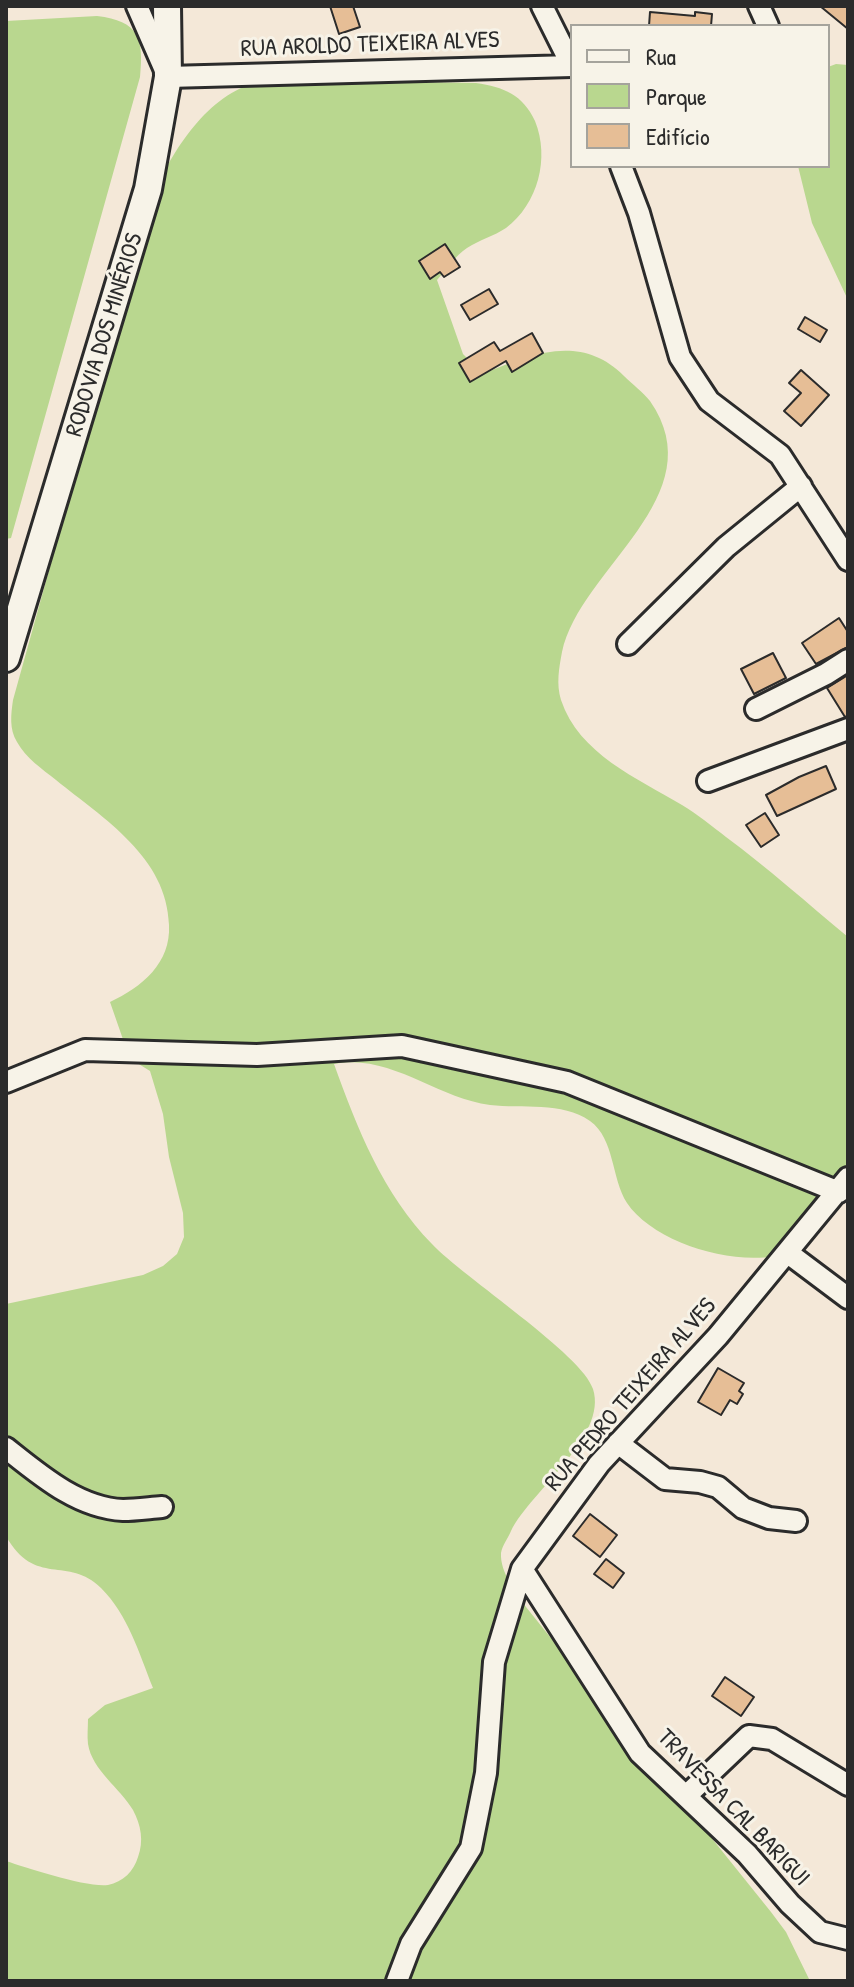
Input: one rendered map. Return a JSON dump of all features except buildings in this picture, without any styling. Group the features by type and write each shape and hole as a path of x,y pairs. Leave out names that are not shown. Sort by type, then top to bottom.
{"main road":[{"name":"RODOVIA DOS MINÉRIOS","path":"6,658 148,189 168,77 167,6"}],"street":[{"path":"137,6 168,77"},
{"path":"542,6 570,62"},
{"name":"RUA AROLDO TEIXEIRA ALVES","path":"168,77 570,66"},
{"path":"622,168 639,213 680,357 709,401 780,455 848,559"},
{"path":"628,644 726,547 801,486"},
{"path":"756,709 848,660"},
{"path":"708,781 848,729"},
{"path":"6,1082 85,1050 257,1055 402,1046 567,1082 843,1185"},
{"name":"RUA PEDRO TEIXEIRA ALVES","path":"397,1981 411,1944 471,1848 486,1773 494,1662 522,1569 599,1464 718,1336 843,1185"},
{"path":"788,1253 848,1298"},
{"path":"618,1443 665,1479 718,1487 743,1508 769,1518 796,1521"},
{"path":"6,1448 62,1490 101,1507 125,1510 162,1507"},
{"name":"TRAVESSA CAL BARIGUI","path":"522,1569 640,1753 747,1854 790,1904 820,1932 848,1939"},
{"path":"686,1796 749,1736 772,1739 848,1785"}],"green space":[{"path":"97,16 122,22 136,34 141,52 140,77 11,538 6,539 6,21"},
{"path":"848,65 848,300 812,223 798,168 830,168 830,66"},
{"path":"297,80 476,83 512,94 530,112 539,135 541,165 526,206 506,228 463,251 437,280 463,354 483,374 555,351 591,355 608,363 650,401 666,436 667,468 656,500 638,531 574,621 560,664 558,682 561,700 570,719 595,750 704,820 848,937 848,1196 801,1247 774,1256 727,1256 703,1250 679,1242 640,1218 622,1193 604,1138 590,1121 579,1115 554,1108 470,1101 394,1070 355,1062 334,1064 373,1159 415,1225 447,1258 568,1357 593,1389 595,1407 579,1444 521,1515 503,1548 501,1560 509,1582 771,1912 786,1932 810,1981 6,1981 6,1861 57,1877 99,1885 118,1881 131,1871 136,1862 141,1839 138,1821 133,1810 95,1762 88,1741 88,1719 105,1705 153,1688 126,1622 101,1588 89,1578 76,1573 40,1567 28,1561 6,1536 6,1304 143,1275 163,1266 177,1254 184,1237 183,1213 169,1157 163,1114 150,1071 134,1061 126,1048 110,1002 143,981 160,962 168,939 166,901 157,879 130,842 21,748 12,727 13,700 159,182 191,130 220,101 253,84"}]}
